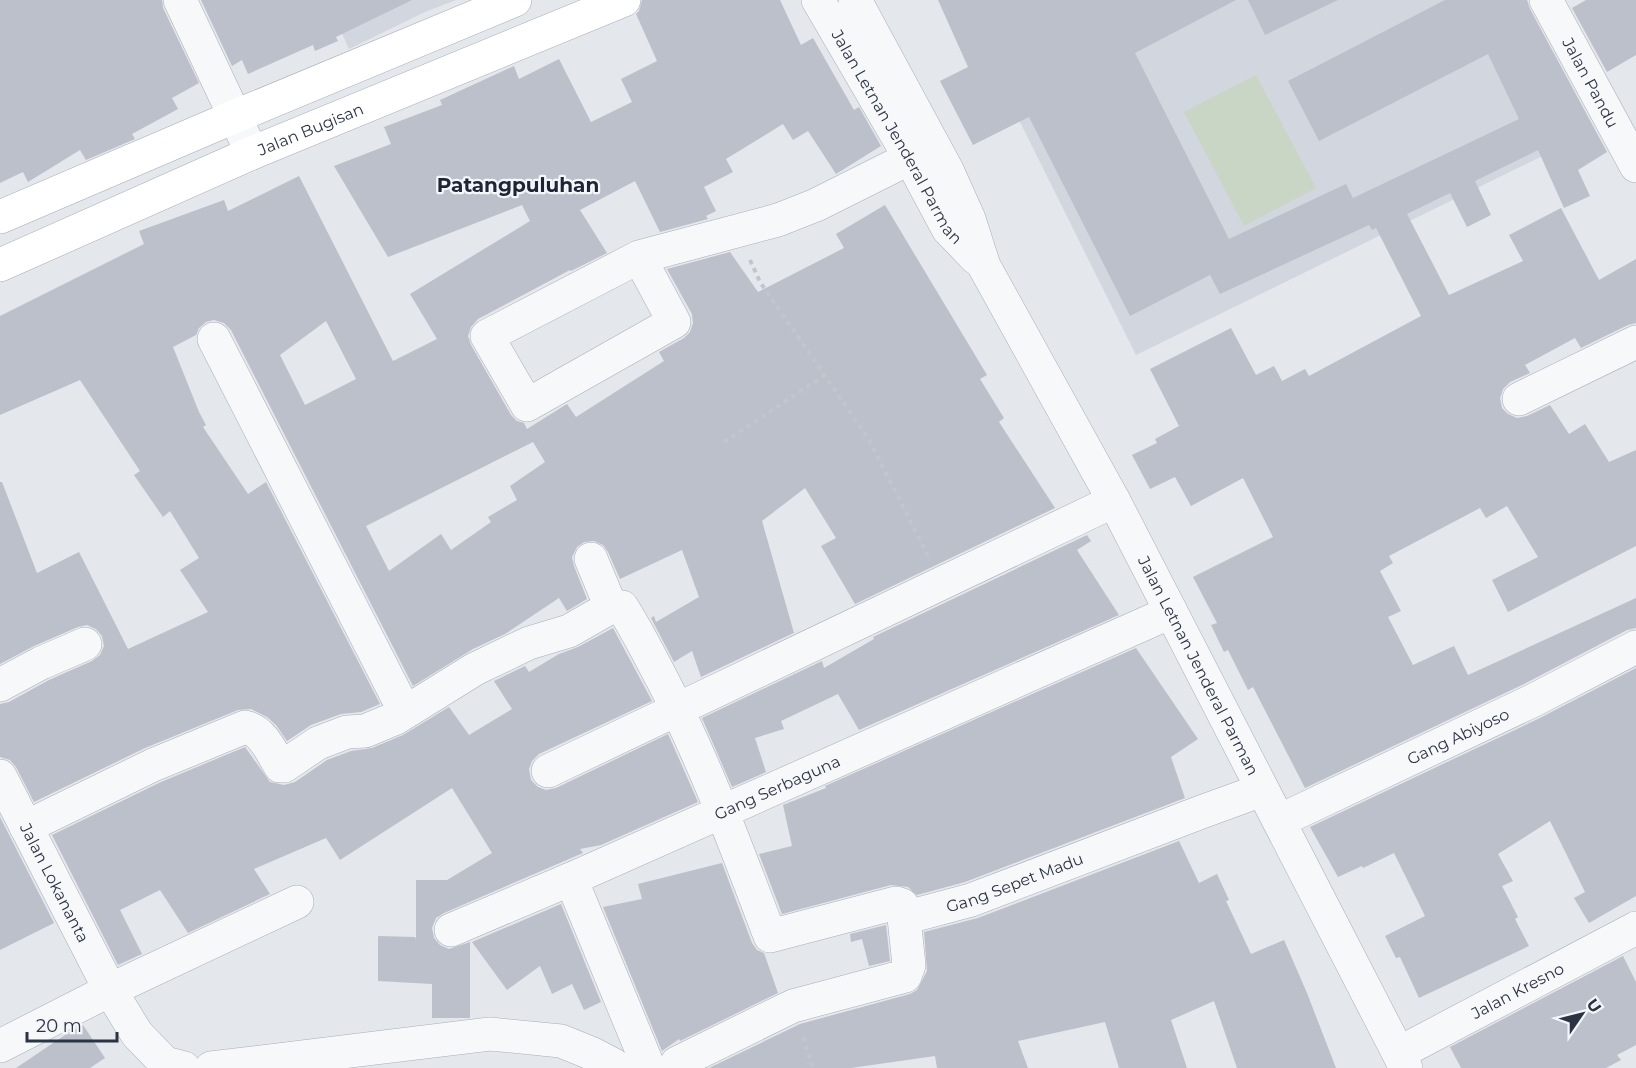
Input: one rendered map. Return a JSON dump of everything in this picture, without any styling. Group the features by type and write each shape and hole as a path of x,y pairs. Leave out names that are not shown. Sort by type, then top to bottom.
{"main road":[{"path":"0,217 515,0"},
{"name":"Jalan Bugisan","path":"0,265 252,153 624,0"}],"street":[{"path":"180,0 252,153"},
{"name":"Jalan Letnan Jenderal Parman","path":"818,0 910,158 948,229 984,266"},
{"name":"Jalan Letnan Jenderal Parman","path":"855,0 947,170 969,219 984,266 1114,501 1279,821 1400,1063"},
{"name":"Jalan Pandu","path":"1551,2 1636,166"},
{"path":"639,257 674,322 527,405 487,336 639,257 778,220 816,205 910,158"},
{"path":"214,339 405,712"},
{"path":"1520,399 1636,342"},
{"path":"548,771 1114,501"},
{"path":"591,559 610,607"},
{"path":"26,827 153,765 245,727 253,729 267,744 280,766 284,766 318,743 347,732 365,731 405,712 475,669 529,643 569,631 610,607 622,607 678,709 723,811 770,936 896,903 902,906 909,965 905,976 793,1006 663,1065 571,879"},
{"name":"Gang Serbaguna","path":"451,930 571,879 1171,612"},
{"path":"0,685 41,663 85,644"},
{"name":"Gang Abiyoso","path":"1279,821 1532,701 1636,647"},
{"name":"Jalan Lokananta","path":"0,777 110,990 137,1034 165,1063 184,1068"},
{"name":"Gang Sepet Madu","path":"904,918 971,900 1262,790"},
{"path":"0,1046 110,990 297,902"},
{"name":"Jalan Kresno","path":"1400,1063 1636,928"},
{"path":"211,1068 490,1034 561,1041 593,1054 616,1068"}],"path":[{"path":"733,231 760,282 868,438 941,584"},
{"path":"724,442 825,375"}],"shaded area":[{"path":"327,0 456,0 425,12 349,49"},
{"path":"1148,0 1507,0 1569,143 1136,355 1009,100"}],"green space":[{"path":"1256,75 1316,188 1244,226 1184,112"}],"building":[{"path":"0,0 162,0 163,8 199,83 172,98 178,109 132,134 135,139 86,160 80,150 28,182 23,172 0,183"},
{"path":"201,0 412,0 336,37 338,41 315,51 313,45 248,74 242,60 232,66"},
{"path":"642,0 780,0 801,45 813,38 854,110 859,107 881,146 836,174 808,131 793,140 783,124 726,159 733,172 704,187 716,211 706,216 708,219 660,232 635,181 580,210 607,253 478,319 471,327 468,336 471,345 511,415 517,421 524,423 527,429 567,404 576,417 664,361 659,352 684,338 690,332 693,323 692,314 667,269 730,252 758,292 844,248 836,234 885,205 987,375 980,379 1004,418 999,422 1055,508 855,604 821,546 836,538 805,488 762,521 794,633 701,677 692,651 674,662 651,618 654,616 656,622 699,597 682,550 620,579 603,545 594,541 584,542 577,547 572,557 587,599 567,611 559,598 505,634 473,649 413,686 231,330 224,323 214,320 206,322 199,328 196,335 173,347 206,425 203,427 248,494 266,482 380,704 361,712 341,714 311,725 287,741 267,717 251,709 238,710 145,748 34,802 16,767 10,760 0,757 0,704 9,702 49,680 92,661 100,655 104,646 102,636 96,629 87,625 34,646 0,664 0,482 2,482 37,573 79,552 128,649 208,612 180,570 199,558 170,511 163,517 134,475 140,471 80,380 0,415 0,316 144,244 139,231 224,200 228,211 299,176 393,361 437,339 410,294 530,221 522,205 388,257 334,166 391,144 384,127 442,105 440,100 514,66 519,79 559,59 591,122 632,102 621,79 657,61 636,14","holes":["326,321 356,379 305,405 280,355","533,442 545,462 510,486 517,500 488,517 491,522 451,550 441,534 389,571 366,526"]},
{"path":"938,0 1236,0 1135,53 1229,239 1346,184 1353,198 1519,119 1488,54 1319,141 1288,81 1445,0 1527,0 1607,152 1578,170 1590,196 1564,208 1538,150 1475,181 1491,215 1467,227 1450,193 1407,214 1449,295 1523,261 1509,235 1561,208 1599,280 1636,259 1636,323 1581,348 1575,338 1525,365 1530,373 1510,382 1503,389 1500,398 1502,408 1517,418 1527,416 1550,405 1569,434 1585,424 1609,462 1636,450 1636,546 1508,612 1492,580 1538,557 1507,506 1486,518 1480,508 1389,556 1393,563 1380,571 1401,611 1388,617 1413,665 1454,646 1468,675 1636,598 1636,628 1627,630 1524,684 1305,788 1253,687 1248,690 1228,650 1224,652 1211,625 1217,623 1193,577 1273,537 1243,478 1191,506 1175,477 1150,489 1132,455 1157,443 1155,439 1179,426 1150,369 1231,328 1256,375 1274,366 1282,381 1305,369 1309,376 1421,316 1376,228 1372,230 1369,225 1220,294 1210,275 1130,316 1029,117 973,145 940,81 968,67"},
{"path":"1248,0 1338,0 1265,35"},
{"path":"1586,0 1636,0 1636,55 1607,72 1572,8"},
{"path":"1087,535 1091,541 1077,550 1119,615 859,730 838,694 781,721 784,729 755,738 766,772 732,787 702,718 822,661 824,668 874,639 873,637"},
{"path":"613,628 652,701 539,754 532,761 529,769 531,780 538,787 546,790 556,788 668,734 698,802 601,845 580,849 583,853 436,918 432,928 434,938 440,945 449,949 470,942 470,1018 432,1018 432,984 378,981 378,936 415,937 416,939 416,880 447,880 492,853 452,788 340,860 326,838 254,869 270,894 188,933 160,890 120,910 142,954 118,965 52,835 161,782 245,747 270,782 284,785 295,782 327,760 351,751 372,748 403,735 449,707 469,735 512,709 494,681 525,666 529,672 559,654 578,647"},
{"path":"1136,648 1198,739 1171,757 1185,798 965,882 917,895 908,887 891,885 782,914 759,854 792,846 783,805 826,788 825,786"},
{"path":"1636,668 1636,896 1589,923 1574,898 1585,892 1550,821 1498,854 1513,881 1502,886 1518,917 1515,919 1529,946 1419,998 1400,957 1396,958 1385,936 1425,916 1394,853 1338,877 1310,827 1540,718"},
{"path":"0,817 54,923 0,950"},
{"path":"1179,841 1199,883 1217,874 1229,900 1226,901 1251,954 1284,940 1336,1068 1237,1068 1214,1001 1171,1020 1187,1068 1119,1068 1105,1022 1018,1041 1028,1068 937,1068 935,1056 851,1068 709,1068 800,1024 910,994 917,990 927,971 924,932 978,918"},
{"path":"722,863 752,943 757,950 764,953 778,993 680,1041 679,1039 662,1051 603,907 642,899 638,884"},
{"path":"561,904 601,1002 584,1010 572,984 552,994 540,966 507,990 472,942"},
{"path":"886,925 890,961 869,966 862,939 851,942 850,934"},
{"path":"1623,956 1636,982 1636,1045 1617,1055 1621,1060 1606,1068 1461,1068 1450,1047"},
{"path":"83,1025 105,1058 90,1068 16,1068 68,1033"}],"district":[{"name":"Patangpuluhan","path":"518,185"}]}
